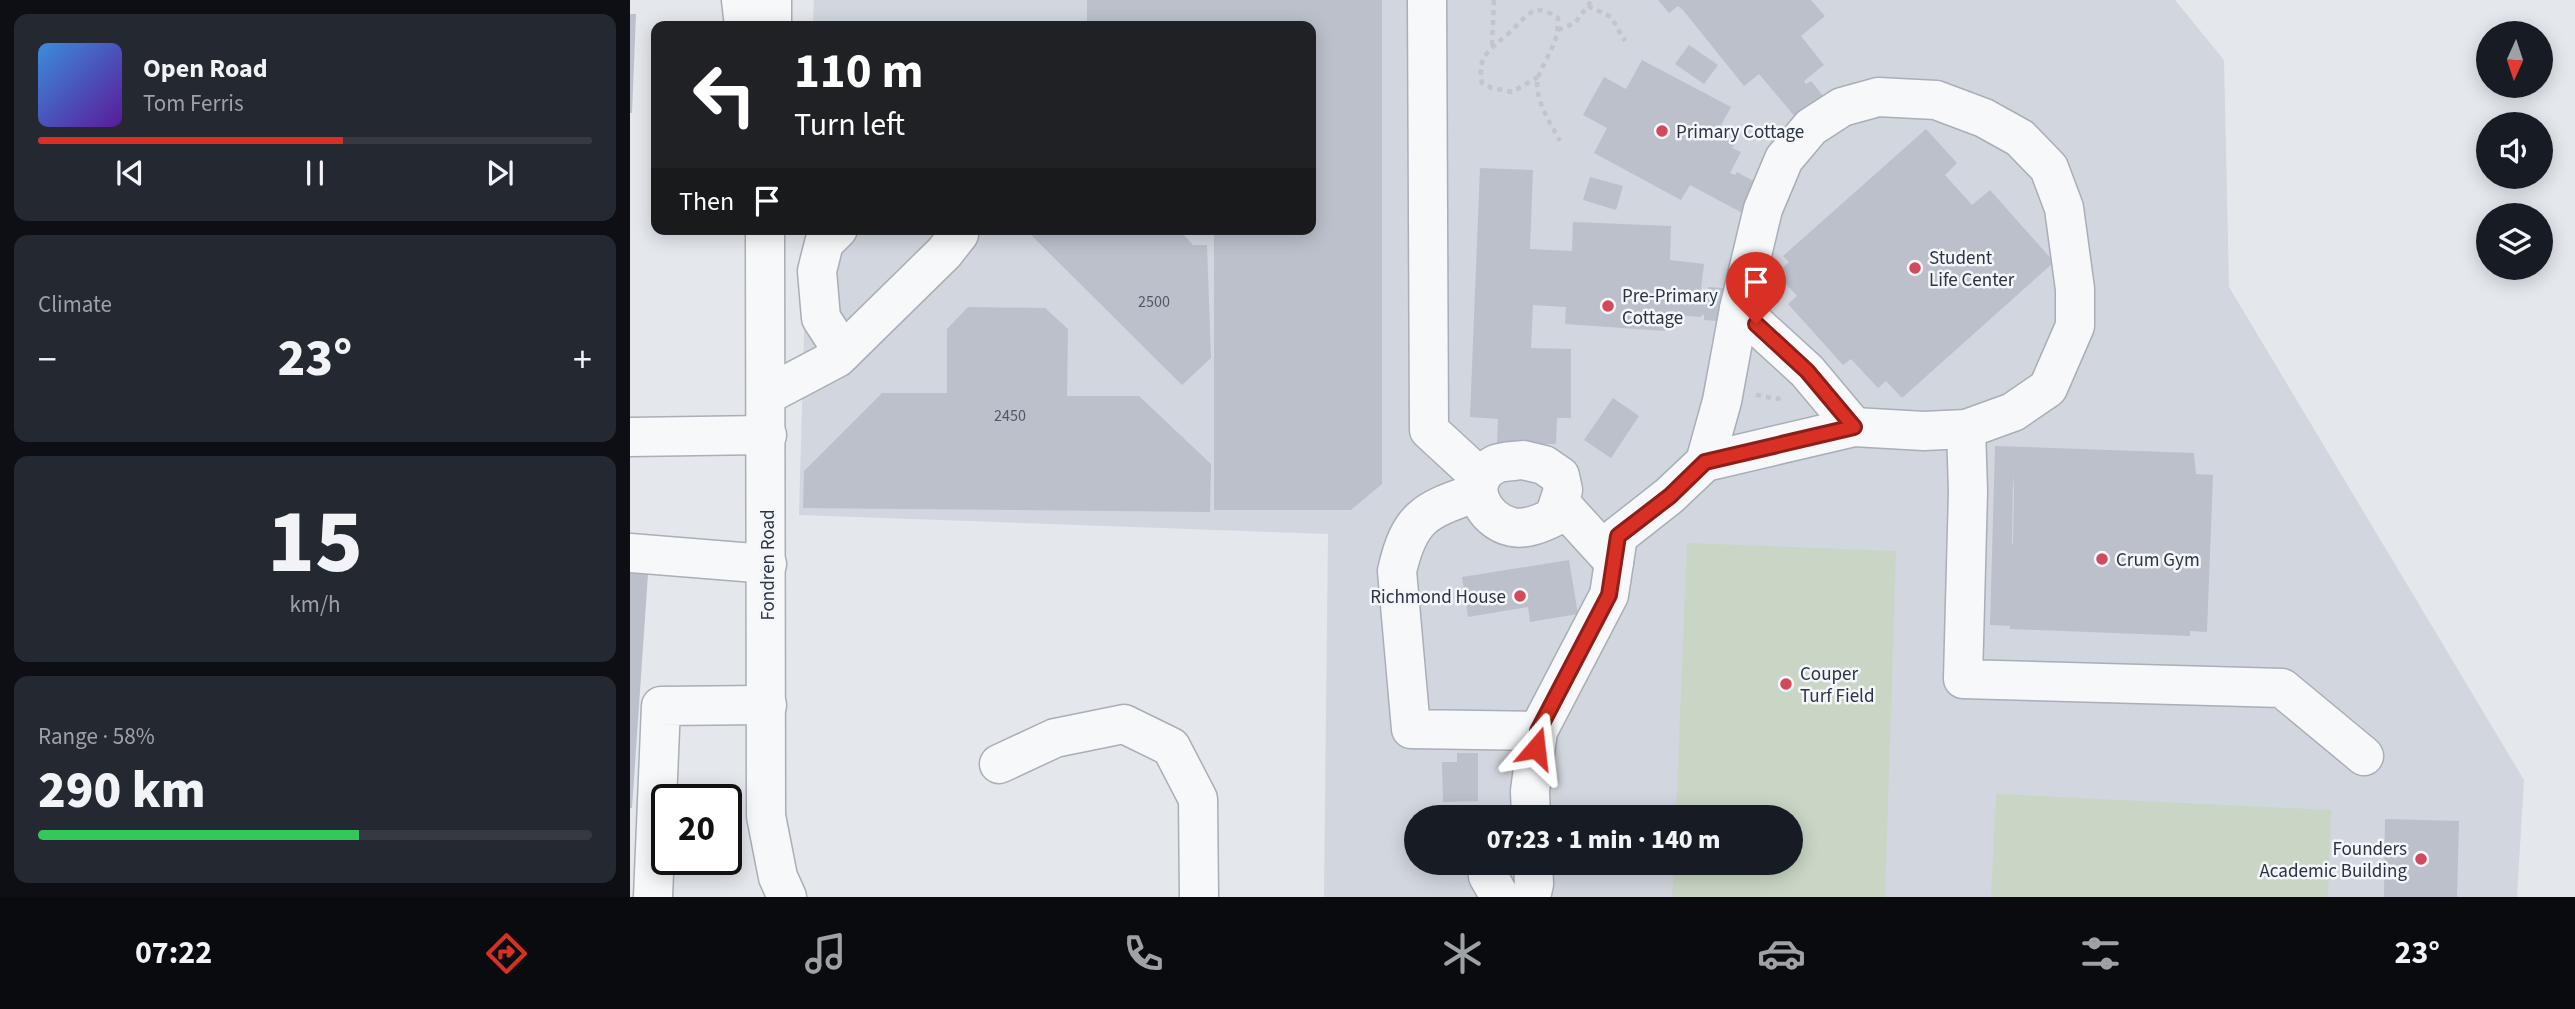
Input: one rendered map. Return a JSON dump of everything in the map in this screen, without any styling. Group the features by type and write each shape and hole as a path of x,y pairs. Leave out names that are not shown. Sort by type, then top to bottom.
{"street":[{"path":"741,0 743,21"},
{"path":"772,0 772,21"},
{"path":"1427,0 1429,430 1479,485 1481,506 1492,519 1514,528 1538,525 1555,517 1563,490 1560,476 1544,465 1523,460 1496,464 1479,485 1432,508 1408,534 1397,570 1411,729 1538,731"},
{"path":"1526,805 1538,731 1609,595 1618,536 1670,496 1705,462 1722,401 1739,309 1763,209 1784,159 1811,127 1842,107 1878,97 1936,100 1984,118 2020,138 2049,168 2064,208 2072,252 2075,326 2048,388 2013,412 1966,429 1924,431 1854,427 1705,462"},
{"name":"Fondren Road","path":"765,235 766,816 778,877 787,897"},
{"path":"832,235 824,243 817,271 821,318 843,352"},
{"path":"767,395 843,352 944,253 958,235"},
{"path":"1739,309 1807,371 1854,427"},
{"path":"1966,429 1968,491 1963,679 2281,688 2364,756"},
{"path":"630,437 767,435"},
{"path":"1561,504 1614,562"},
{"path":"630,552 767,564"},
{"path":"653,897 661,706 767,705"},
{"path":"999,764 1055,738 1124,724 1171,747 1198,799 1199,897"},
{"path":"1489,875 1500,897"},
{"path":"1531,897 1534,875"}],"path":[{"path":"1492,46 1494,0"},
{"path":"1558,30 1575,23 1592,0"},
{"path":"1588,6 1611,18 1625,41"},
{"path":"1531,9 1550,11 1558,18 1558,30 1553,52 1538,77 1512,92 1482,83 1482,60 1492,46 1531,9"},
{"path":"1538,77 1542,109 1560,141"}],"shaded area":[{"path":"814,0 2175,0 2224,60 2229,287 2524,780 2517,897 1324,897 1328,534 799,515 807,235 1316,235 1316,21 813,21"}],"green space":[{"name":"Couper Turf Field","path":"1687,543 1896,551 1885,897 1672,897 1673,875 1803,875 1803,805 1676,805"},
{"path":"1996,794 2331,810 2328,897 1991,897"}],"building":[{"path":"1087,0 1382,0 1382,484 1351,510 1214,510 1214,235 1316,235 1316,21 1087,21"},
{"name":"Primary Cottage","path":"1658,0 1811,0 1825,16 1801,36 1824,65 1804,81 1806,84 1811,81 1829,103 1801,124 1759,74 1744,86 1683,10 1678,6 1669,13"},
{"path":"630,14 636,14 632,113 630,113"},
{"path":"1689,45 1718,65 1704,84 1675,64"},
{"name":"Primary Cottage","path":"1642,60 1731,107 1716,134 1735,144 1732,148 1741,152 1730,173 1735,175 1737,172 1762,186 1746,215 1690,185 1681,200 1594,153 1607,128 1583,115 1604,77 1626,89"},
{"name":"Student Life Center","path":"1926,129 1957,163 1945,175 1972,205 1990,190 2054,262 1902,398 1886,381 1878,388 1851,359 1843,365 1788,304 1797,296 1776,273 1789,262 1783,256"},
{"name":"Pre-Primary Cottage","path":"1480,168 1533,170 1530,249 1572,251 1573,222 1671,226 1670,260 1704,264 1701,290 1708,290 1708,287 1735,289 1732,322 1704,320 1704,314 1700,317 1667,314 1665,331 1565,324 1566,307 1533,305 1531,348 1571,349 1571,418 1557,418 1556,444 1497,444 1498,419 1470,417"},
{"path":"1590,177 1623,186 1616,210 1583,200"},
{"path":"1031,235 1184,235 1193,245 1207,245 1211,358 1182,385"},
{"path":"968,307 1045,308 1068,329 1067,396 1139,396 1211,464 1210,512 803,508 804,471 882,393 947,393 947,329"},
{"path":"1613,398 1639,416 1611,458 1584,440"},
{"name":"Crum Gym","path":"1995,446 2194,453 2196,474 2213,475 2207,632 2190,631 2190,636 2010,629 2010,626 1990,625","holes":["2013,474 2013,544 2012,544"]},
{"name":"Richmond House","path":"1569,560 1578,614 1530,622 1528,607 1468,617 1462,577"},
{"path":"630,573 648,574 632,808 630,808"},
{"path":"1457,753 1478,753 1478,801 1443,802 1442,762 1457,762"},
{"name":"Founders Academic Building","path":"2385,819 2459,821 2457,897 2384,897"}],"place":[{"name":"Primary Cottage","path":"1662,131"},
{"name":"Student Life Center","path":"1915,268"},
{"name":"Pre-Primary Cottage","path":"1608,306"},
{"name":"Crum Gym","path":"2102,559"},
{"name":"Richmond House","path":"1520,596"},
{"name":"Couper Turf Field","path":"1786,684"},
{"name":"Founders Academic Building","path":"2421,859"}],"route":[{"path":"1536,748 1538,731 1609,595 1618,536 1670,496 1705,462 1854,427 1807,371 1756,324"}]}
